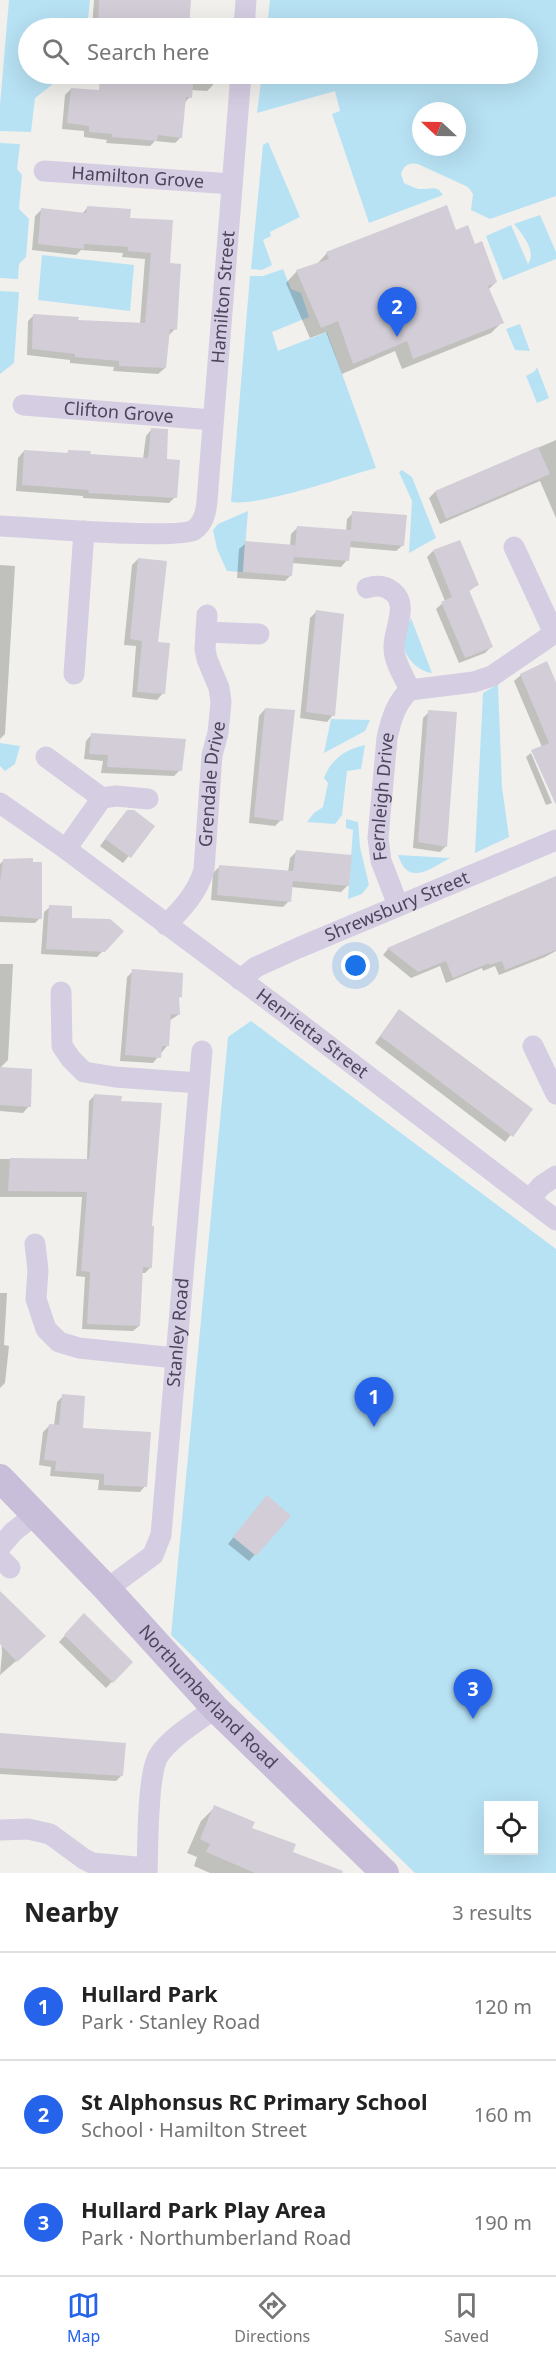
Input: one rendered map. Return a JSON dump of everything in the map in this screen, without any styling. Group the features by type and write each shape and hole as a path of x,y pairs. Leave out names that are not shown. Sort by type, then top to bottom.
{"main road":[{"name":"Northumberland Road","path":"0,1478 107,1589 215,1708 385,1873"}],"street":[{"path":"245,18 246,0"},
{"name":"Hamilton Street","path":"84,531 186,532 193,530 203,520 206,512 240,84"},
{"name":"Hamilton Grove","path":"44,171 232,184"},
{"name":"Clifton Grove","path":"23,405 213,420"},
{"path":"0,526 84,531 74,674"},
{"path":"366,588 378,585 388,588 396,594 400,601 401,609 393,643 394,654 410,690 474,682 492,676 555,633 514,547"},
{"name":"Grendale Drive","path":"166,925 199,886 204,870 212,755 218,733 221,702 219,688 207,659 207,624 259,634"},
{"name":"Fernleigh Drive","path":"398,905 381,861 378,838 379,813 390,722 403,696 410,690"},
{"path":"46,757 102,798 116,796 148,800"},
{"path":"66,849 102,798"},
{"name":"Henrietta Street","path":"0,803 66,849 556,1220"},
{"name":"Shrewsbury Street","path":"240,980 256,968 398,905 556,840"},
{"path":"61,992 52,1017 62,1046 77,1066 89,1074 199,1083"},
{"path":"533,1046 556,1094"},
{"name":"Stanley Road","path":"107,1589 153,1555 161,1535 202,1052"},
{"path":"530,1199 541,1186 556,1176"},
{"path":"35,1244 47,1265 36,1299 46,1329 59,1342 79,1348 175,1358"},
{"path":"0,1547 13,1532 36,1515"},
{"path":"0,1830 28,1829 50,1834 92,1863 147,1870 151,1781 155,1762 166,1746 215,1708"}],"shaded area":[{"path":"9,0 90,0 88,18 18,18 18,84 53,84 35,98 31,132 0,131"},
{"path":"270,0 556,0 556,196 490,219 471,210 473,194 468,187 412,163 405,166 402,171 404,183 419,189 435,189 443,195 369,223 332,114 340,111 335,91 257,113 261,84 538,84 538,18 268,18"},
{"path":"268,142 300,217 270,232 271,236 263,240 272,265 262,270 251,269 263,145"},
{"path":"0,143 20,144 17,169 22,175 19,209 29,219 26,257 19,264 18,279 0,278"},
{"path":"540,215 556,252 556,259 503,280 486,236 511,225 528,264 530,248 514,224"},
{"path":"42,255 134,265 130,311 38,300"},
{"path":"283,269 291,289 301,293 309,317 272,332 278,351 327,332 376,468 262,500 231,502 250,276 263,276"},
{"path":"0,291 19,292 14,363 0,374"},
{"path":"520,324 530,351 515,350 506,329"},
{"path":"537,367 549,398 537,403 526,376 535,371"},
{"path":"402,470 412,477 436,538 409,553 412,501 399,472"},
{"path":"248,511 243,572 227,571 217,549 213,530 218,524"},
{"path":"411,618 432,673 418,667 405,652 404,636"},
{"path":"498,684 502,787 509,837 475,853 483,693"},
{"path":"331,719 370,720 365,731 324,753"},
{"path":"0,743 20,746 15,764 5,771 0,766"},
{"path":"365,745 361,769 347,771 342,815 335,824 307,822 323,807 328,783 324,778 331,765 346,752"},
{"path":"346,819 358,822 360,847 369,885 362,894 348,899 353,830 346,828"},
{"path":"398,855 450,858 420,873 414,873 402,865"},
{"path":"251,1021 556,1249 556,1873 415,1873 171,1635 228,1037"}],"building":[{"path":"99,0 191,0 190,18 98,18"},
{"path":"99,84 193,84 192,98 186,97 182,138 158,135 157,141 112,137 112,134 89,132 89,126 67,123 71,88 99,90"},
{"path":"447,205 456,230 468,225 475,244 482,241 497,282 488,286 504,323 413,359 407,341 353,364 338,321 321,328 296,270 329,259 326,252"},
{"path":"87,206 131,209 130,218 173,220 170,263 181,264 177,330 170,329 166,368 119,366 119,361 75,357 75,354 32,349 33,314 79,317 78,320 145,323 151,253 128,251 128,247 84,244 84,249 38,244 41,208 86,213"},
{"path":"151,428 168,429 167,459 180,460 177,498 88,493 89,490 22,485 24,450 68,453 68,450 91,451 90,454 148,458"},
{"path":"538,447 550,474 446,519 435,491"},
{"path":"352,511 407,515 404,546 351,541 349,561 294,557 297,526 351,530"},
{"path":"460,540 479,585 469,590 493,647 465,658 441,602 452,597 433,550"},
{"path":"245,541 295,545 292,576 243,572"},
{"path":"138,558 167,561 158,642 170,643 165,694 137,692 142,641 130,639"},
{"path":"316,610 344,614 335,716 306,712"},
{"path":"547,661 556,682 556,805 531,750 549,743 520,674"},
{"path":"265,708 295,710 283,821 254,817"},
{"path":"428,710 457,712 447,847 418,842"},
{"path":"91,733 186,739 182,771 107,767 108,755 89,754"},
{"path":"127,810 134,810 155,826 131,858 105,839"},
{"path":"296,850 352,855 349,886 293,881 291,902 217,895 219,865 293,871"},
{"path":"33,858 33,862 42,862 42,919 0,916 3,859"},
{"path":"556,876 556,950 505,970 502,961 489,965 489,963 453,978 446,961 418,972 387,948"},
{"path":"49,905 72,906 72,918 110,919 124,931 105,952 46,949"},
{"path":"132,969 183,973 182,997 179,997 180,1015 171,1014 169,1046 162,1046 161,1058 125,1055"},
{"path":"399,1009 533,1109 513,1137 380,1036"},
{"path":"0,1067 32,1069 31,1107 0,1105"},
{"path":"94,1094 122,1096 121,1101 162,1103 152,1226 154,1226 152,1268 143,1267 140,1326 87,1324 90,1272 81,1271 87,1192 8,1191 10,1158 89,1159"},
{"path":"62,1394 85,1396 83,1428 151,1432 147,1487 104,1485 104,1474 55,1471 56,1461 44,1460 49,1424 59,1425"},
{"path":"267,1495 291,1516 256,1556 233,1537"},
{"path":"0,1591 46,1636 17,1662 0,1644"},
{"path":"84,1613 133,1662 113,1683 64,1635"},
{"path":"0,1733 126,1743 123,1776 0,1768"},
{"path":"214,1805 255,1822 252,1828 296,1844 293,1852 343,1871 342,1873 255,1873 206,1852 210,1844 200,1839"}],"place":[{"name":"St Alphonsus RC Primary School","path":"397,337"},
{"name":"Hullard Park","path":"374,1427"},
{"name":"Hullard Park Play Area","path":"473,1719"}]}
